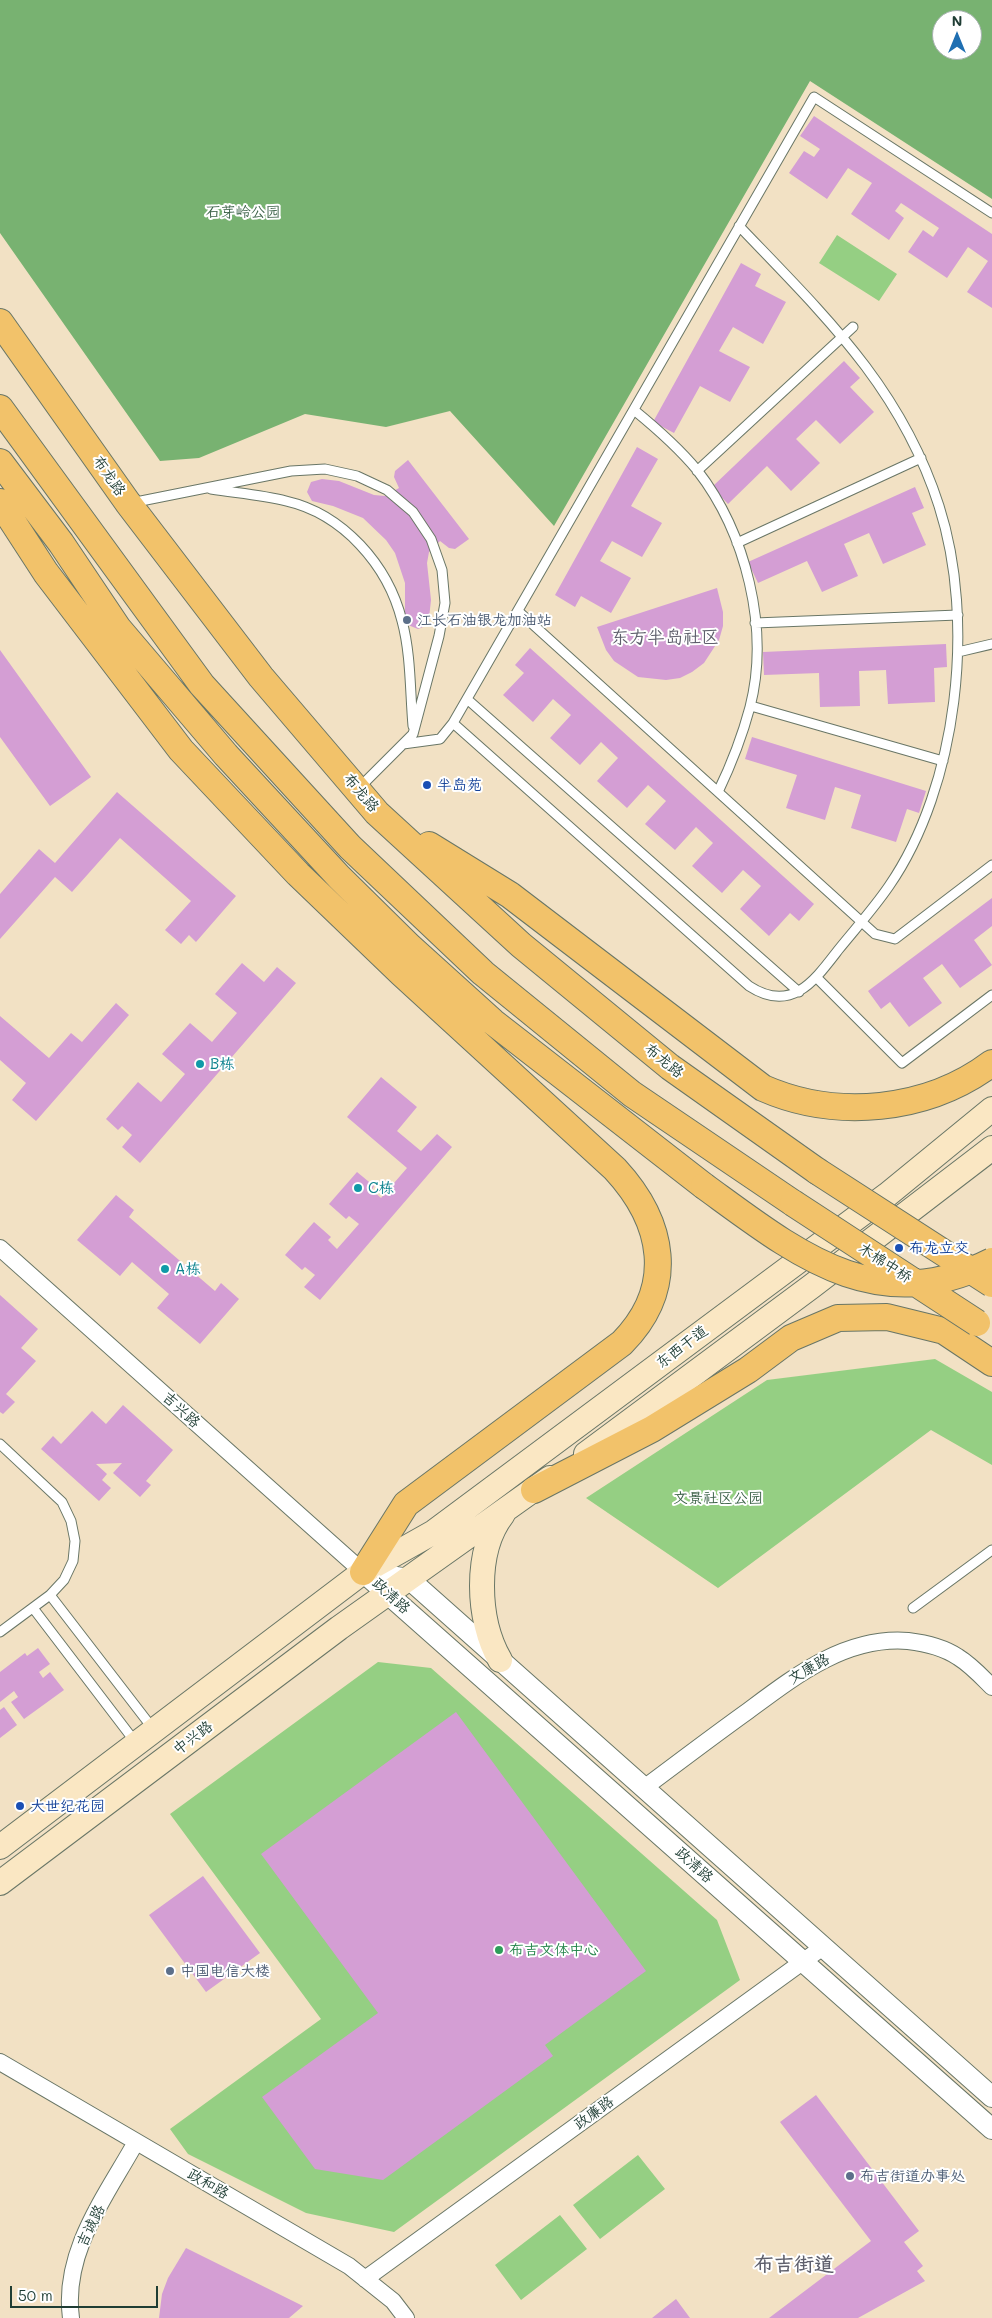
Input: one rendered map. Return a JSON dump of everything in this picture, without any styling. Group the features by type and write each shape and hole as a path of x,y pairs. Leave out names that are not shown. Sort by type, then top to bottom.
{"main road":[{"name":"布龙路","path":"0,322 128,503 261,677 377,813 521,945 670,1067 818,1171 992,1284"},
{"path":"0,408 202,685"},
{"path":"0,462 61,543 118,628 226,755 339,877 410,947 494,1022 704,1186 783,1244 843,1274 882,1282 928,1283 966,1274 992,1261"},
{"path":"0,502 46,572 181,750 298,874 332,907 614,1169 638,1198 654,1228 657,1250 655,1281 650,1302 635,1330 622,1343 406,1504 363,1572"},
{"path":"76,514 118,628 202,685"},
{"name":"木棉中桥","path":"202,685 350,847 483,973 632,1094 793,1203 985,1327"},
{"path":"377,813 510,895 763,1088 796,1101 821,1105 865,1107 910,1100 961,1083 992,1063"},
{"name":"东西干道","path":"363,1572 442,1526 887,1194 992,1109"},
{"name":"东西干道","path":"388,1594 739,1341 992,1148"},
{"path":"534,1490 652,1429 748,1370 791,1338 838,1318 886,1317 944,1331 992,1362"},
{"path":"500,1660 487,1634 483,1607 482,1578 492,1533 498,1521 508,1509"},
{"name":"中兴路","path":"0,1847 363,1572"},
{"name":"中兴路","path":"0,1883 339,1628 388,1594"}],"street":[{"name":"吉兴路","path":"0,1248 363,1572"},
{"name":"政清路","path":"363,1572 409,1579 992,2097"},
{"name":"政清路","path":"363,1572 992,2129"},
{"name":"文康路","path":"644,1788 794,1676 838,1653 861,1646 880,1641 901,1640 921,1642 939,1647 957,1656 974,1669 992,1687"},
{"name":"政廉路","path":"365,2279 823,1947"},
{"name":"政和路","path":"0,2062 349,2266 393,2302 406,2318"},
{"name":"吉诚路","path":"71,2318 70,2284 75,2260 84,2235 136,2142"}],"lane":[{"path":"403,744 440,739 453,723 814,97 992,213"},
{"path":"453,723 760,994 786,997 799,992 817,978 890,886 921,825 943,761 951,725 958,652 958,615 948,542 940,507 921,458 899,415 864,362 833,324 739,226"},
{"path":"697,471 853,327"},
{"path":"634,410 668,438 697,471 720,505 737,543 749,582 755,623 756,664 750,706 738,750 718,792"},
{"path":"737,543 921,458"},
{"path":"128,503 291,471 325,469 358,476 380,486 412,512 431,539 442,570 445,603 439,636 413,734 357,790"},
{"path":"203,488 288,501 320,514 349,534 373,559 391,589 402,621 413,734"},
{"path":"518,611 875,934 895,939 992,865"},
{"path":"755,623 958,615"},
{"path":"958,652 992,644"},
{"path":"467,699 799,992"},
{"path":"750,706 943,761"},
{"path":"817,978 902,1063 992,995"},
{"path":"0,1444 62,1502 72,1521 75,1540 73,1561 64,1580 50,1595 0,1632"},
{"path":"913,1608 992,1550"},
{"path":"50,1595 145,1737"},
{"path":"33,1608 145,1737"}],"green space":[{"name":"石芽岭公园","path":"0,0 992,0 992,199 810,81 554,526 450,411 386,427 305,414 199,458 160,461 0,233"},
{"path":"837,235 897,274 879,301 819,263"},
{"name":"文景社区公园","path":"935,1359 992,1392 992,1465 931,1430 718,1588 586,1498 767,1380"},
{"name":"布吉文体中心","path":"378,1662 431,1668 717,1920 740,1980 394,2232 306,2213 188,2154 170,2129 321,2019 170,1814"},
{"path":"638,2155 665,2189 600,2239 573,2205"},
{"path":"560,2215 587,2249 521,2300 495,2265"}],"building":[{"path":"814,116 992,234 992,308 967,292 988,261 968,247 947,278 908,252 923,230 933,237 939,228 901,203 895,211 904,218 889,240 851,214 872,183 848,168 827,199 789,173 804,151 814,157 820,149 800,136"},
{"path":"741,263 761,274 755,286 786,302 763,344 733,327 719,351 750,367 730,402 700,386 674,433 653,422"},
{"path":"844,361 860,378 850,387 874,412 840,444 816,420 796,439 820,463 791,491 767,466 728,504 712,487"},
{"path":"637,447 658,459 631,506 662,523 642,557 612,541 600,561 631,578 611,613 581,596 575,607 555,595"},
{"path":"408,460 469,539 455,549 449,548 440,541 429,552 427,563 431,600 429,618 423,627 418,629 408,625 405,621 405,583 395,553 386,540 363,518 333,506 312,501 307,492 311,482 322,479 339,481 374,495 385,496 399,488 394,477 395,471"},
{"path":"915,487 924,508 912,513 926,545 883,564 869,533 844,544 858,576 822,592 807,561 758,583 748,562"},
{"path":"717,588 723,612 723,626 719,640 704,663 692,672 680,678 666,680 638,677 614,661 606,650 597,627"},
{"path":"946,644 947,667 934,668 935,702 888,704 886,670 859,671 860,706 820,707 819,673 764,675 763,652"},
{"path":"530,648 814,904 799,921 790,913 769,936 740,909 761,886 743,870 722,893 692,866 713,843 696,827 675,850 645,824 666,801 648,785 627,808 597,781 618,758 601,742 580,765 550,738 571,715 553,699 533,722 503,695 524,673 515,665"},
{"path":"0,650 91,777 50,806 0,737"},
{"path":"752,737 926,791 919,813 907,809 896,842 851,828 861,795 835,787 825,820 786,808 797,775 745,759"},
{"path":"117,792 236,896 196,942 189,935 181,944 165,930 191,901 120,838 72,892 55,877 0,939 0,894 39,849 55,863"},
{"path":"992,898 992,926 974,940 992,965 960,988 942,964 923,978 942,1003 909,1027 890,1002 881,1009 868,991"},
{"name":"B栋","path":"242,963 264,982 277,967 296,983 140,1163 122,1147 132,1135 122,1126 118,1130 106,1119 138,1082 161,1102 185,1074 162,1054 190,1023 212,1042 237,1013 215,994"},
{"path":"116,1003 129,1015 36,1121 12,1100 26,1083 0,1060 0,1016 49,1058 71,1033 82,1042"},
{"name":"C栋","path":"381,1077 417,1107 397,1131 421,1151 437,1134 452,1147 320,1300 304,1287 315,1275 305,1267 302,1270 285,1255 314,1222 331,1237 328,1240 337,1249 359,1224 349,1216 346,1219 329,1204 357,1172 374,1186 372,1190 381,1198 407,1168 347,1117"},
{"name":"A栋","path":"116,1195 134,1210 129,1217 215,1291 221,1283 239,1299 200,1344 157,1308 169,1294 132,1262 120,1276 77,1240"},
{"path":"0,1295 38,1329 21,1348 36,1361 6,1394 15,1402 3,1414 0,1412"},
{"path":"123,1405 173,1450 146,1481 151,1485 140,1497 113,1473 122,1463 96,1464 107,1474 102,1480 111,1488 99,1501 41,1449 53,1436 61,1444 92,1411 106,1424"},
{"path":"38,1648 50,1664 39,1672 43,1678 50,1672 64,1690 24,1719 11,1702 18,1697 14,1691 0,1702 0,1672 25,1653 27,1656"},
{"path":"4,1707 17,1725 0,1738 0,1710"},
{"path":"456,1712 646,1971 545,2045 553,2056 383,2180 315,2169 262,2097 378,2013 261,1854"},
{"path":"203,1876 260,1953 206,1992 149,1915"},
{"name":"布吉街道办事处","path":"816,2095 919,2231 904,2242 923,2266 917,2271 925,2281 858,2318 769,2318 871,2241 780,2122"},
{"path":"186,2248 303,2306 289,2318 159,2318 162,2294 168,2278"},
{"path":"676,2299 690,2318 652,2318"}],"place":[{"name":"江长石油银龙加油站","path":"407,620"},
{"name":"半岛苑","path":"427,785"},
{"name":"B栋","path":"200,1064"},
{"name":"C栋","path":"358,1188"},
{"name":"布龙立交","path":"899,1248"},
{"name":"A栋","path":"165,1269"},
{"name":"大世纪花园","path":"20,1806"},
{"name":"布吉文体中心","path":"499,1950"},
{"name":"中国电信大楼","path":"170,1971"},
{"name":"布吉街道办事处","path":"850,2176"}],"district":[{"name":"东方半岛社区","path":"665,637"},
{"name":"布吉街道","path":"794,2265"}]}
